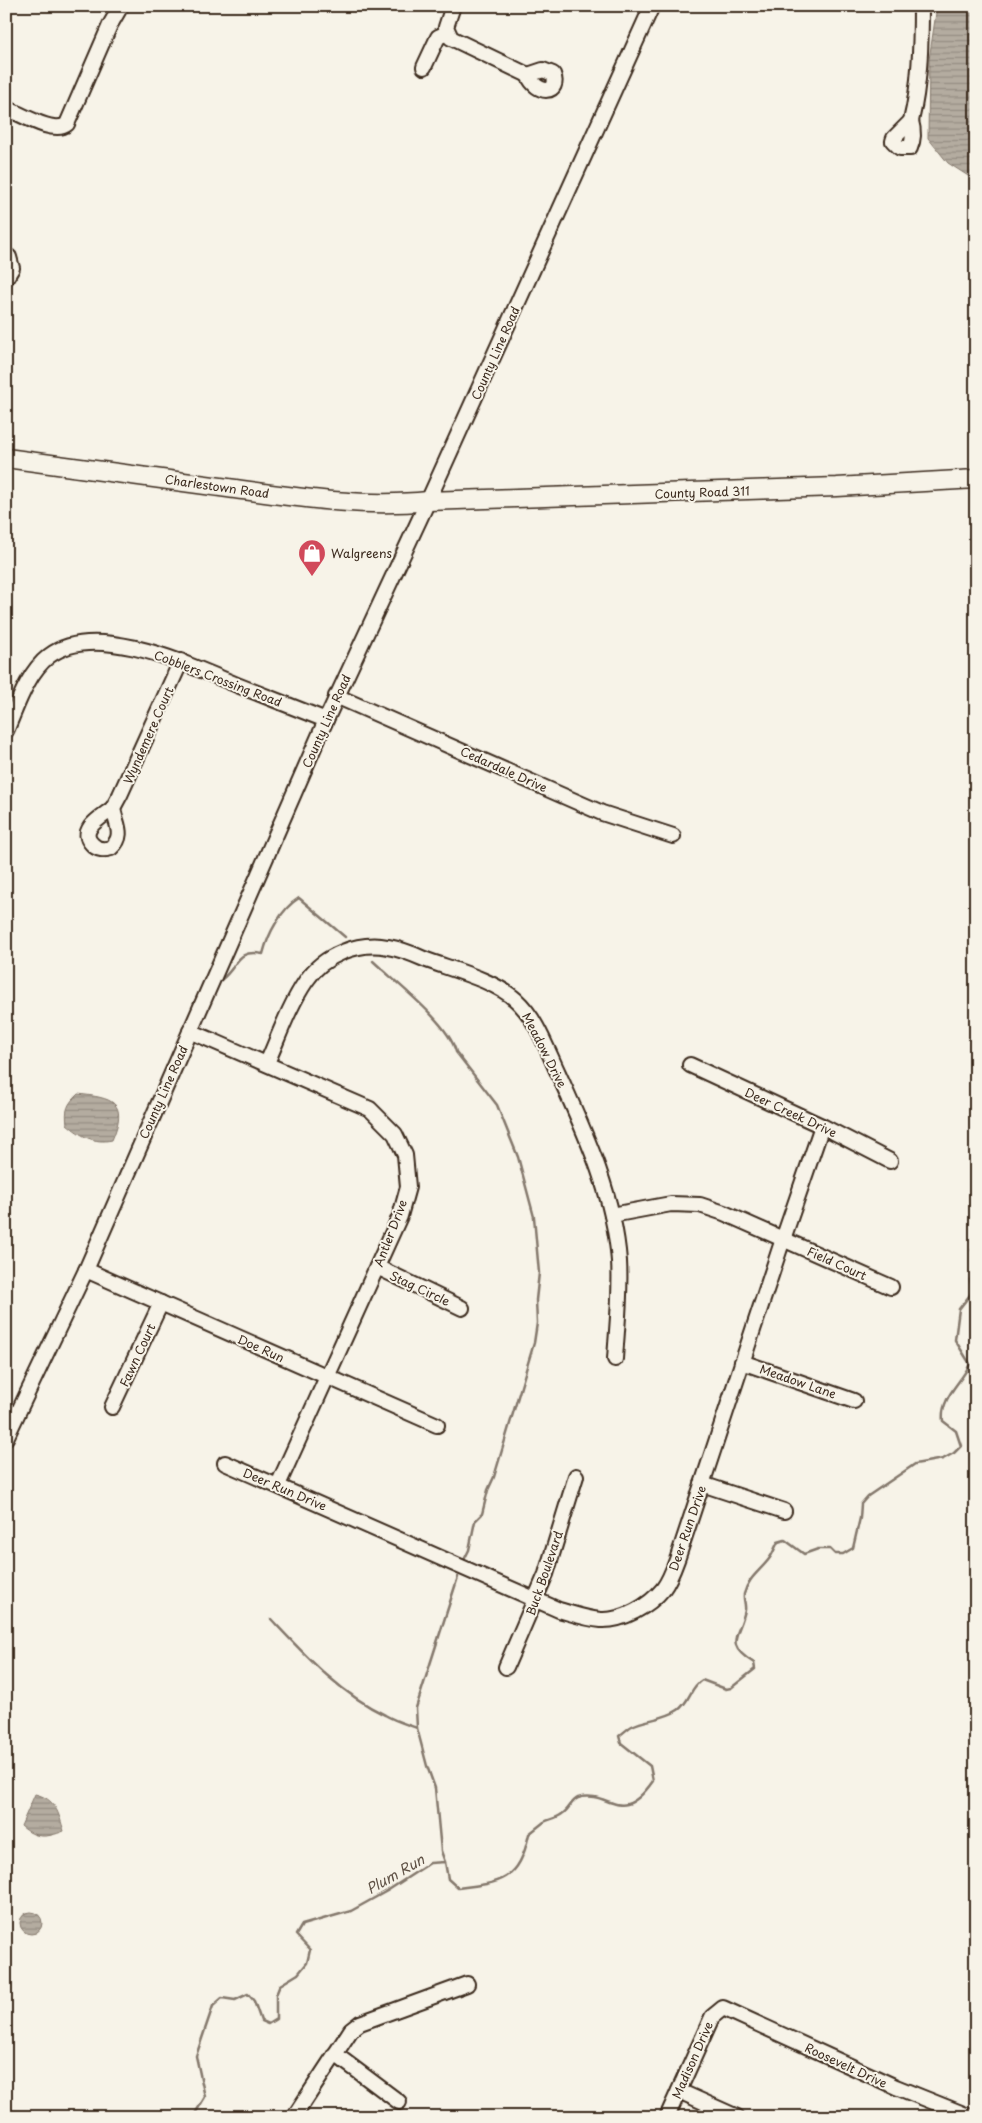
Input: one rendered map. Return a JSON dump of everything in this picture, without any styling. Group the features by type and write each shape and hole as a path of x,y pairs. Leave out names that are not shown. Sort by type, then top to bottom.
{"main road":[{"name":"Charlestown Road","path":"6,458 328,500 402,504 428,501"},
{"name":"County Road 311","path":"428,501 836,487 976,479"}],"street":[{"path":"6,108 51,128 62,127 67,124 110,25 121,6"},
{"path":"453,6 447,21 447,33 457,42 519,69 528,75"},
{"name":"County Line Road","path":"6,1438 86,1270 336,696 428,501 652,6"},
{"path":"911,121 915,105 920,52 921,6"},
{"path":"424,67 438,37 447,33"},
{"path":"6,255 12,268 6,278"},
{"name":"Cobblers Crossing Road","path":"6,731 34,672 48,656 66,646 87,643 110,644 144,650 181,661 326,720"},
{"name":"Wyndemere Court","path":"113,808 181,661"},
{"name":"Cedardale Drive","path":"336,696 602,813 673,836"},
{"name":"Meadow Drive","path":"267,1063 306,980 335,956 359,946 375,945 402,950 501,988 526,1011 540,1036 591,1146 604,1185 612,1216 619,1260 615,1359"},
{"name":"Antler Drive","path":"190,1031 370,1108 396,1134 405,1155 408,1187 400,1216 278,1485"},
{"name":"Deer Creek Drive","path":"690,1065 822,1126 890,1161"},
{"name":"Deer Run Drive","path":"225,1463 536,1600 578,1616 611,1620 622,1617 649,1602 662,1589 672,1572 782,1240 822,1126"},
{"name":"Field Court","path":"612,1216 672,1204 700,1205 724,1213 891,1287"},
{"name":"Stag Circle","path":"377,1267 462,1308"},
{"name":"Doe Run","path":"86,1270 437,1426"},
{"name":"Fawn Court","path":"112,1407 161,1303"},
{"name":"Meadow Lane","path":"742,1362 854,1401"},
{"name":"Buck Boulevard","path":"506,1667 536,1600 576,1476"},
{"path":"702,1484 784,1511"},
{"path":"294,2117 351,2030 360,2023 467,1984"},
{"name":"Madison Drive","path":"667,2117 712,2017 723,2008"},
{"name":"Roosevelt Drive","path":"723,2008 896,2087 971,2117"},
{"path":"335,2054 399,2102"},
{"path":"679,2091 737,2117"}],"shaded area":[{"path":"937,6 976,6 976,181 948,163 928,138 929,60"},
{"path":"78,1094 108,1100 118,1109 119,1117 112,1140 99,1141 88,1138 67,1124 66,1115 68,1108 71,1101"},
{"path":"35,1794 48,1799 52,1803 58,1812 64,1831 41,1836 21,1826"},
{"path":"31,1912 39,1915 42,1923 39,1931 31,1934 23,1931 20,1923 23,1915"}],"waterway":[{"path":"221,980 242,956 254,953 263,954 268,938 281,915 299,898 345,937"},
{"path":"373,961 407,991 443,1028 456,1052 497,1105 518,1157 534,1217 539,1273 536,1300 537,1323 534,1343 494,1477 488,1490 482,1514 475,1521 469,1550 464,1560"},
{"name":"Plum Run","path":"976,1246 972,1250 976,1255"},
{"name":"Plum Run","path":"193,2117 205,2097 196,2056 213,2006 222,1998 235,2000 248,1994 254,2001 261,2021 268,2024 276,2019 276,1995 280,1985 298,1974 307,1963 310,1950 296,1935 302,1925 351,1911 387,1891 430,1863 445,1862 448,1879 458,1888 497,1881 506,1877 520,1862 529,1834 544,1822 558,1817 576,1799 599,1798 623,1805 632,1802 642,1795 653,1781 650,1766 621,1743 619,1736 632,1726 666,1716 678,1710 702,1680 726,1689 731,1688 755,1669 754,1663 738,1650 736,1644 737,1633 745,1610 744,1596 746,1588 751,1579 766,1563 778,1542 785,1540 804,1554 818,1549 830,1549 835,1554 843,1554 853,1548 860,1518 861,1504 868,1496 915,1464 943,1459 954,1453 961,1446 956,1431 943,1421 943,1413 948,1398 970,1364 955,1340 959,1309 973,1291 970,1280 976,1274"},
{"path":"445,1862 441,1851 435,1788 417,1728 416,1708 458,1577"},
{"path":"271,1619 323,1672 353,1696 389,1717 417,1728"}],"place":[{"name":"Walgreens","path":"312,577"}]}
